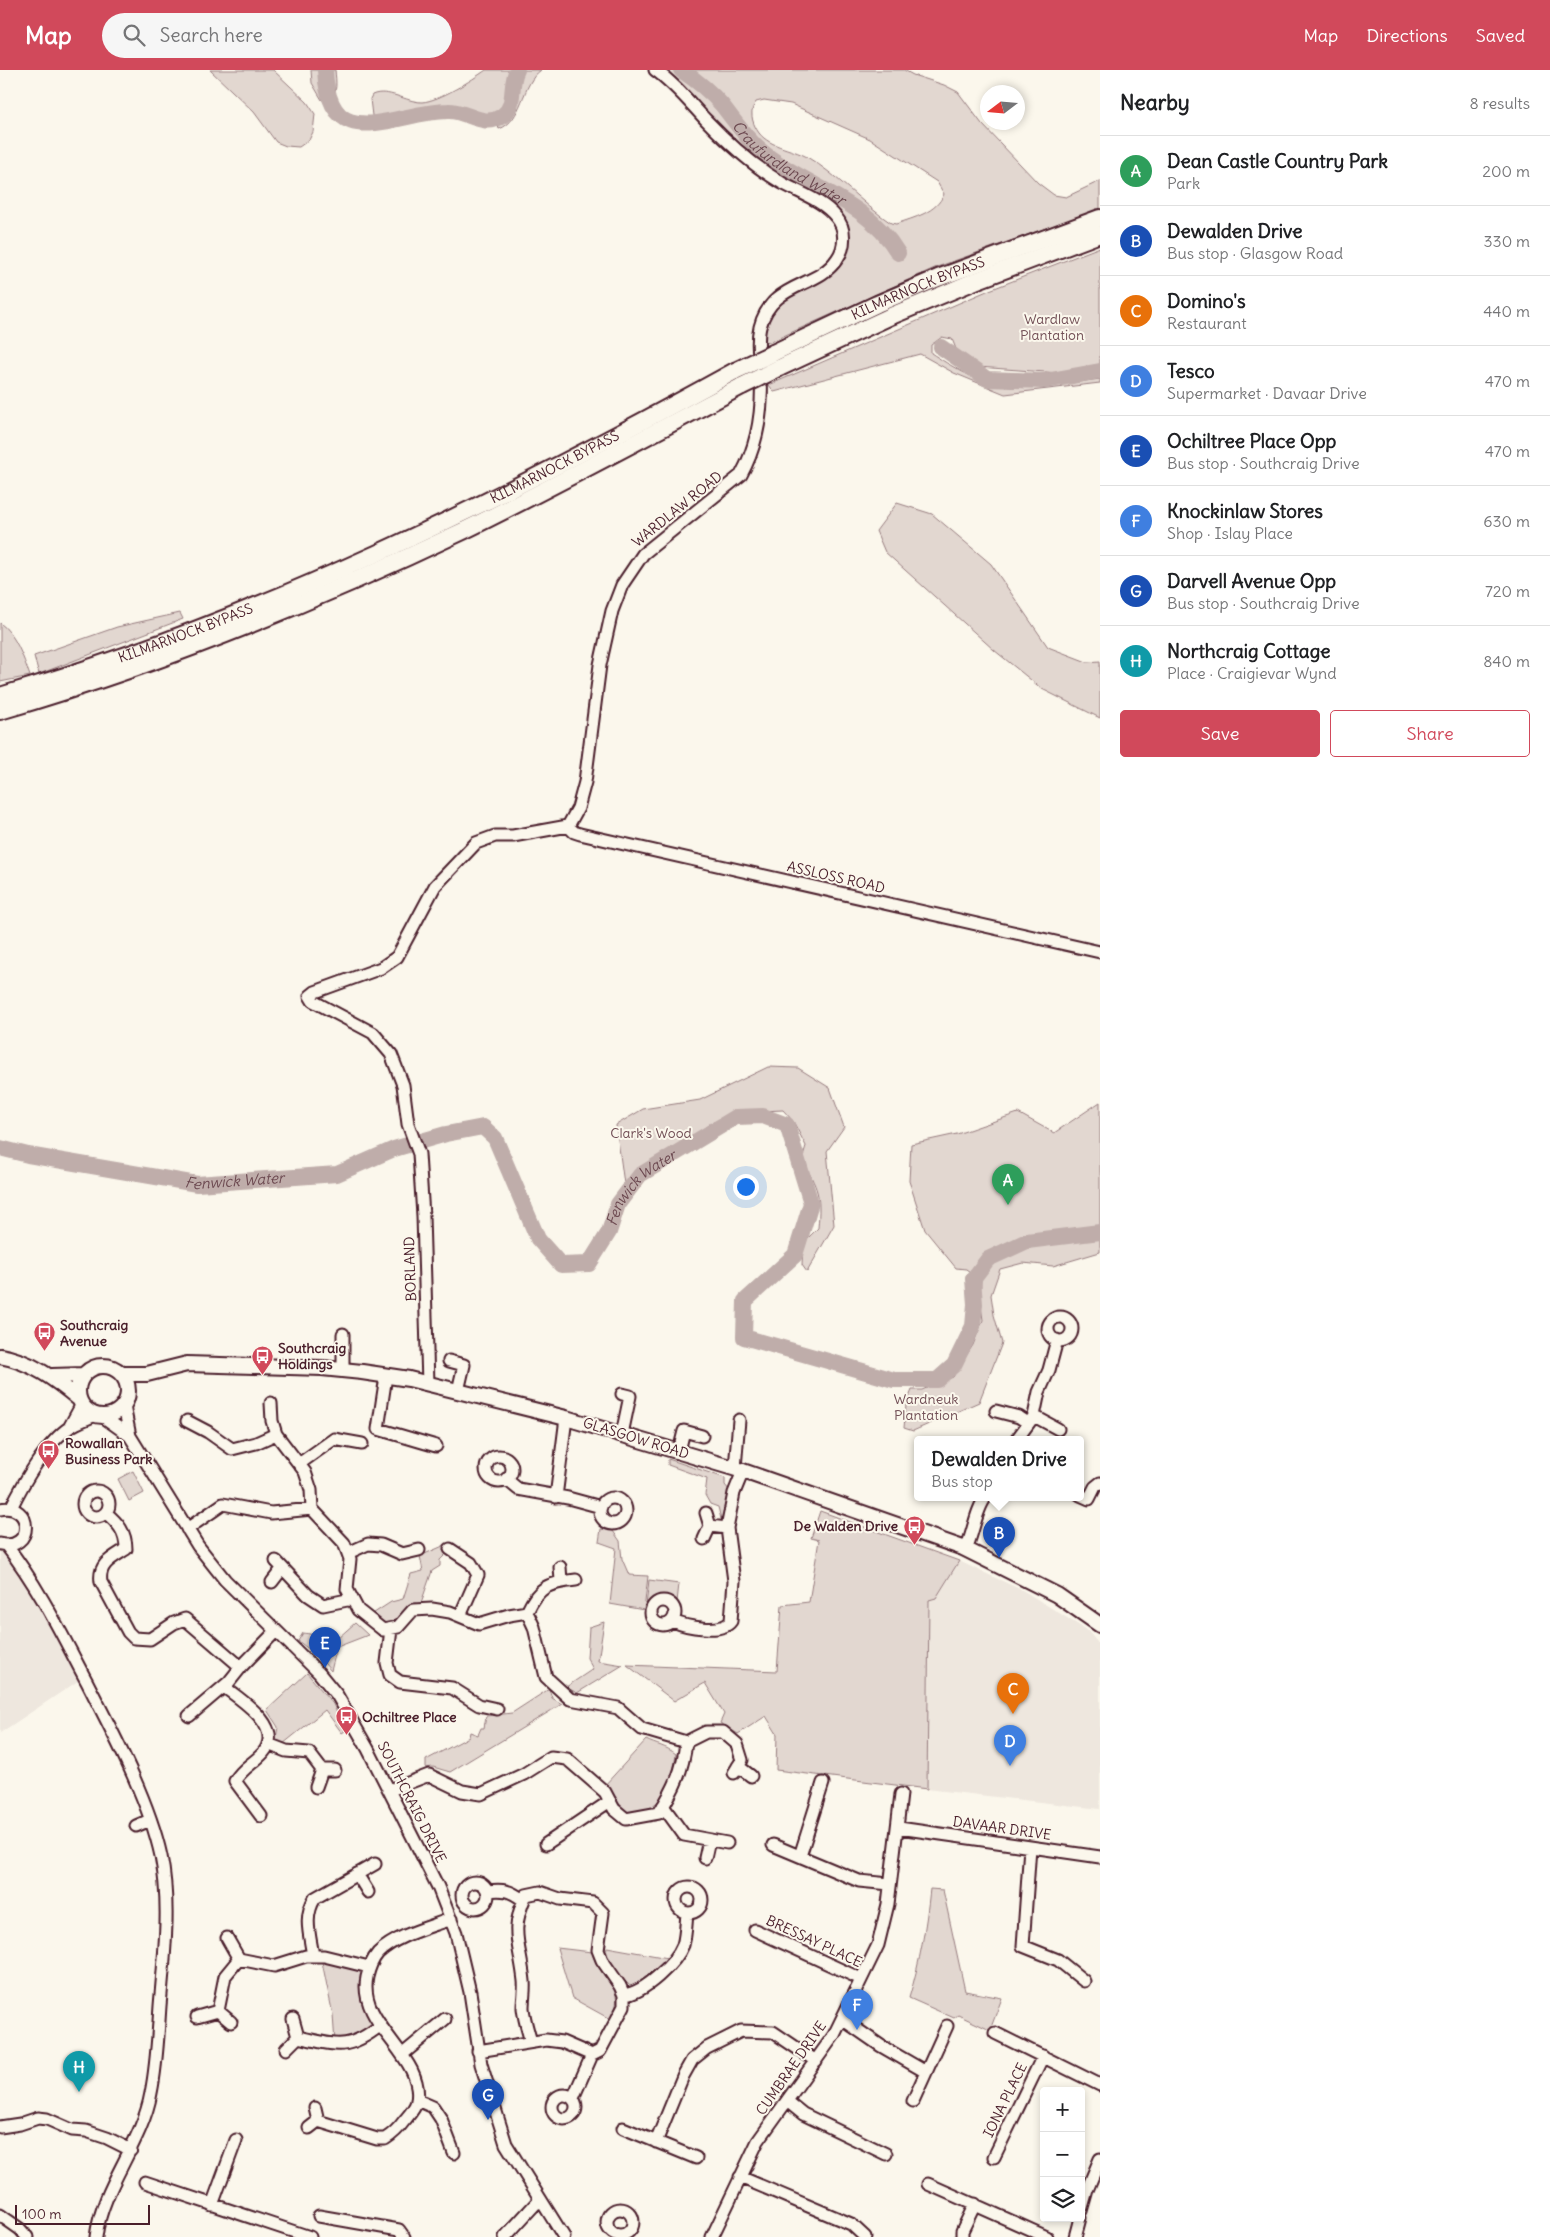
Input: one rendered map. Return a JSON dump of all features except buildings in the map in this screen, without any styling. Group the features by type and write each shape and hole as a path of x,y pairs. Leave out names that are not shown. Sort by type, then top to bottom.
{"highway":[{"name":"KILMARNOCK BYPASS","path":"776,361 876,304 938,278 1100,218"},
{"name":"KILMARNOCK BYPASS","path":"0,696 157,644 289,592 466,512 776,361 975,281 1100,234"},
{"name":"KILMARNOCK BYPASS","path":"0,711 136,666 234,630 354,580 507,509 738,379"}],"main road":[{"path":"0,1356 12,1358 52,1376 81,1401 85,1409 98,1416 111,1415 124,1406 128,1393 146,1374"},
{"name":"GLASGOW ROAD","path":"121,1374 146,1374 187,1364 343,1370 428,1384 566,1418 739,1469 826,1498 966,1550 1057,1595 1099,1626"},
{"path":"81,1401 80,1382 84,1375 93,1368 102,1366 113,1368 121,1374 126,1382 128,1393"},
{"path":"52,1376 84,1375"}],"street":[{"name":"WARDLAW ROAD","path":"568,826 578,808 585,782 600,665 617,594 627,574 644,554 741,475 749,458 760,423 762,401 759,339 762,322 770,306 781,295 831,267 839,257 843,241 841,224 826,206 781,182 750,162 655,70"},
{"name":"ASSLOSS ROAD","path":"568,826 574,832 580,834 1100,952"},
{"name":"BORLAND","path":"428,1384 423,1216 419,1154 408,1124 403,1085 391,1054 373,1033 313,1001 310,996 312,993 322,989 385,966 397,957 435,886 476,843 495,836 513,836 568,826"},
{"path":"343,1334 343,1370"},
{"path":"1019,1436 1031,1420 1057,1340"},
{"path":"449,1361 464,1365 458,1391"},
{"path":"386,1376 378,1429 436,1446"},
{"path":"622,1394 630,1396 622,1434"},
{"path":"70,1426 81,1401"},
{"path":"271,1403 272,1421 276,1434 304,1472 311,1490 312,1509 344,1543 350,1559 347,1589 358,1610 384,1630 398,1627 413,1610 432,1609 460,1616 479,1624 527,1612"},
{"name":"SOUTHCRAIG DRIVE","path":"124,1406 130,1436 187,1529 224,1580 314,1668 337,1695 390,1790 438,1887 461,1949 470,1992 478,2052 506,2144 564,2237"},
{"path":"996,1411 1031,1420 1058,1430"},
{"path":"3,1545 17,1542 25,1530 23,1517 5,1509 54,1440 70,1426 98,1416"},
{"name":"SOUTHCRAIG DRIVE","path":"98,1416 130,1436"},
{"path":"556,1497 566,1418"},
{"path":"673,1621 687,1627 722,1628 728,1626 731,1621 734,1581 727,1528 739,1469 739,1420"},
{"path":"187,1421 208,1432 232,1449 256,1443 276,1434"},
{"path":"679,1451 684,1431 702,1436"},
{"path":"299,1464 334,1439 362,1444"},
{"path":"506,1479 518,1490 601,1507"},
{"path":"1084,1497 1089,1499 1095,1486 1100,1483"},
{"path":"966,1550 973,1534 982,1501"},
{"path":"187,1529 223,1504 245,1507 271,1514 312,1509"},
{"path":"106,1513 118,1523 126,1538 126,1549 105,1562 99,1573 101,1582 128,1632 134,1638 150,1639 174,1623 185,1619 241,1667"},
{"path":"704,1539 710,1526 706,1513"},
{"path":"710,1526 727,1528"},
{"path":"348,1553 368,1544 381,1545 402,1554 420,1550"},
{"path":"3,1545 19,1561 74,1655 113,1735 150,1820 161,1855 165,1881 165,1946 152,2092 146,2117 107,2200 96,2237"},
{"path":"450,1549 471,1564 478,1575 460,1616"},
{"path":"272,1582 279,1565 308,1595 323,1605 352,1599"},
{"path":"560,1567 561,1582"},
{"path":"527,1612 539,1591 551,1582 576,1580"},
{"path":"527,1612 534,1627 546,1677 570,1699 618,1708 642,1729 686,1742 706,1732 722,1732 738,1744 742,1760 736,1770 751,1776"},
{"path":"391,1628 388,1663 390,1675 400,1682 452,1688 479,1705 497,1709"},
{"path":"189,1716 224,1687 276,1631"},
{"path":"224,1687 256,1711 265,1725 269,1740 264,1752 241,1771 235,1781 261,1816"},
{"path":"390,1790 429,1775 462,1791 481,1794 524,1774 551,1757 567,1759 605,1792 614,1809 626,1819 658,1813 675,1787 686,1742"},
{"path":"268,1744 286,1751 309,1753 322,1770 316,1787"},
{"path":"322,1770 335,1770"},
{"path":"800,1856 823,1783"},
{"name":"CUMBRAE DRIVE","path":"715,2231 758,2141 816,2061 842,2019 878,1945 899,1828 902,1794"},
{"path":"546,1844 610,1801"},
{"path":"663,1806 684,1835 727,1843"},
{"path":"136,1826 150,1820"},
{"name":"DAVAAR DRIVE","path":"899,1828 1100,1858"},
{"path":"705,1858 709,1840"},
{"path":"773,1845 860,1881 890,1884"},
{"path":"1030,1847 1023,1946 1058,1960 1084,1981"},
{"path":"314,1956 307,1917 309,1907 315,1898 375,1864"},
{"path":"357,1874 368,1892"},
{"path":"487,1891 502,1889 511,1891 524,1900"},
{"path":"530,2042 523,2010 525,1982 516,1924 518,1913 526,1894 540,1892 560,1899 593,1903 602,1913 598,1950 624,1995 624,2006 600,2051 592,2055 573,2098"},
{"path":"624,1995 641,1991 674,1960 683,1944 688,1913"},
{"path":"316,2108 314,2124 385,2139 400,2126 415,2108 417,2100 414,2081 403,2054 381,2025 368,2000 366,1982 369,1967 378,1954 395,1940 451,1919"},
{"name":"BRESSAY PLACE","path":"755,1930 861,1979"},
{"path":"227,1938 239,1960 252,1964 274,1966 314,1956 336,1957 369,1967"},
{"path":"218,2011 225,1976 239,1960"},
{"path":"197,2017 218,2011"},
{"path":"218,2011 231,2022"},
{"path":"403,2054 445,2018"},
{"path":"293,2019 298,2037"},
{"path":"842,2019 881,2046 926,2072"},
{"path":"298,2037 340,2045 349,2044 381,2025"},
{"path":"913,2101 947,2026"},
{"path":"656,2142 683,2076 692,2060 706,2048 741,2031 773,2032 816,2061"},
{"path":"995,2033 1100,2085"},
{"path":"286,2049 298,2037"},
{"path":"478,2052 546,2040 562,2042 592,2055"},
{"name":"IONA PLACE","path":"994,2157 1043,2056"},
{"path":"417,2100 433,2107 441,2119 454,2153"},
{"path":"786,2100 803,2114 886,2154"},
{"path":"0,2127 20,2124 38,2118 47,2119 72,2130 86,2131 107,2138 131,2150"},
{"path":"623,2128 696,2158"},
{"path":"212,2204 236,2140"},
{"path":"1085,2202 1096,2179 1100,2159"},
{"path":"740,2177 851,2224 865,2237"},
{"path":"145,2182 310,2237"},
{"path":"928,2184 1047,2237"},
{"path":"505,2237 540,2199"},
{"path":"962,2237 962,2231 975,2204"},
{"path":"0,2215 20,2229 27,2237"},
{"path":"319,2216 399,2230 404,2237"},
{"path":"1075,2237 1079,2222"}],"shaded area":[{"path":"0,1551 19,1561 84,1677 0,1733"},
{"path":"959,1561 1024,1591 1088,1631 1097,1642 1100,1648 1100,1809 927,1789 929,1599 936,1598"}],"green space":[{"path":"210,70 273,70 307,102 315,114 313,132 309,140 299,147 286,146 276,142 254,112"},
{"path":"311,70 335,70 335,91 330,101 322,100 312,83"},
{"path":"486,70 541,70 529,84 518,111 507,125 499,129 496,119 477,118 450,111 421,113 373,124 370,99 372,95 384,93 416,101 429,101 455,89"},
{"path":"655,70 904,70 958,92 980,121 980,130 988,130 1038,183 1054,195 1066,197 1100,181 1100,209 937,267 770,342 759,344 766,314 835,262 841,224 781,182","holes":["764,100 791,104 870,139 937,182 944,194 936,206 924,214 896,224 891,223 818,164 801,154 773,144 761,136 755,127 752,109 756,102"]},
{"name":"Wardlaw Plantation","path":"1100,247 1100,364 1059,373 978,367 956,349 952,339 942,337 931,345 931,353 955,368 1000,386 1025,388 1100,379 1100,383 1005,394 954,373 920,354 774,392 769,385 987,291"},
{"path":"897,503 932,514 991,564 1048,647 1087,662 1100,661 1100,718 1042,689 994,650 885,552 876,531"},
{"path":"180,613 183,619 39,674 34,656 117,627"},
{"path":"0,623 15,640 30,676 0,682"},
{"name":"Clark's Wood","path":"768,1067 798,1068 830,1088 844,1127 827,1151 834,1225 807,1272 802,1265 803,1243 818,1228 819,1207 817,1192 802,1159 806,1146 793,1121 783,1110 741,1112 711,1123 678,1147 642,1166 624,1184 616,1125 643,1109 700,1100"},
{"name":"Wardneuk Plantation","path":"1100,1102 1100,1252 1053,1266 1023,1263 1000,1269 991,1295 994,1315 1002,1343 979,1402 913,1431 904,1428 906,1405 912,1390 922,1390 953,1377 973,1345 983,1320 980,1299 981,1280 966,1269 956,1268 925,1230 909,1181 911,1144 957,1134 1018,1113 1054,1133"},
{"path":"668,1459 725,1478 725,1485 729,1490 721,1519 718,1507 710,1504 705,1495 707,1479 668,1465"},
{"path":"133,1471 144,1493 129,1501 118,1479"},
{"path":"820,1511 959,1561 936,1598 929,1600 927,1789 776,1770 777,1734 766,1716 738,1734 720,1723 724,1714 705,1683 674,1701 627,1665 777,1671 782,1605 809,1602 819,1540 811,1538"},
{"path":"601,1529 613,1531 620,1541 622,1559 629,1575 648,1576 644,1610 610,1604 616,1548 599,1542"},
{"path":"443,1546 446,1554 440,1560 440,1566 432,1571 421,1603 411,1607 387,1625 381,1624 371,1615 391,1602 403,1599 411,1574 423,1571 420,1556"},
{"path":"649,1580 679,1584 677,1602 666,1596 659,1596 646,1606"},
{"path":"604,1622 598,1661 623,1665 577,1693 566,1687 593,1669 587,1658 589,1627"},
{"path":"355,1623 368,1635 337,1647 331,1671 318,1656 298,1641 303,1633 311,1634 329,1646"},
{"path":"307,1673 333,1704 345,1731 342,1733 325,1710 283,1744 279,1743 276,1738 278,1727 267,1710"},
{"path":"549,1689 552,1698 562,1704 450,1772 433,1767 426,1768 426,1760 469,1737 470,1732 478,1735 481,1728 484,1728 486,1716 512,1713"},
{"path":"646,1740 665,1747 676,1754 672,1776 668,1787 657,1803 638,1811 626,1812 604,1786"},
{"path":"930,1889 943,1890 965,1991 1002,1998 990,2030 958,2015 954,2018 909,1998 922,1944"},
{"path":"607,1947 668,1958 633,1988 611,1963"},
{"path":"557,1948 592,1952 595,1962 615,1992 615,2008 610,2019 572,1998"},
{"path":"321,1957 362,1966 365,1982 379,2025 374,2029 335,2043 333,2015"}],"waterway":[{"name":"Craufurdland Water","path":"325,70 329,97 338,114 352,122 368,124 448,111 455,111 482,120 495,119 502,116 510,107 513,82 517,70"},
{"name":"Craufurdland Water","path":"681,70 713,95 759,149 795,174 852,206 885,235 898,253"},
{"name":"Craufurdland Water","path":"941,347 987,379 1045,381 1100,371"},
{"name":"Fenwick Water","path":"0,1148 28,1155 197,1184 337,1174 394,1149 446,1134 483,1127 495,1138 538,1239 561,1265 589,1264 609,1232 618,1204 640,1175 736,1117 763,1116 787,1125 811,1203 795,1255 745,1301 744,1337 894,1380 937,1380 954,1365 973,1326 975,1304 973,1279 988,1259 1027,1241 1100,1232"}],"place":[{"name":"Dean Castle Country Park","path":"1008,1205"},
{"name":"Southcraig Avenue","path":"44,1352"},
{"name":"Southcraig Holdings","path":"262,1375"},
{"name":"Rowallan Business Park","path":"49,1470"},
{"name":"De Walden Drive","path":"914,1545"},
{"name":"Dewalden Drive","path":"999,1558"},
{"name":"Ochiltree Place Opp","path":"325,1668"},
{"name":"Domino's","path":"1013,1714"},
{"name":"Ochiltree Place","path":"346,1736"},
{"name":"Tesco","path":"1010,1766"},
{"name":"Knockinlaw Stores","path":"857,2030"},
{"name":"Northcraig Cottage","path":"79,2092"},
{"name":"Darvell Avenue Opp","path":"488,2120"}]}
